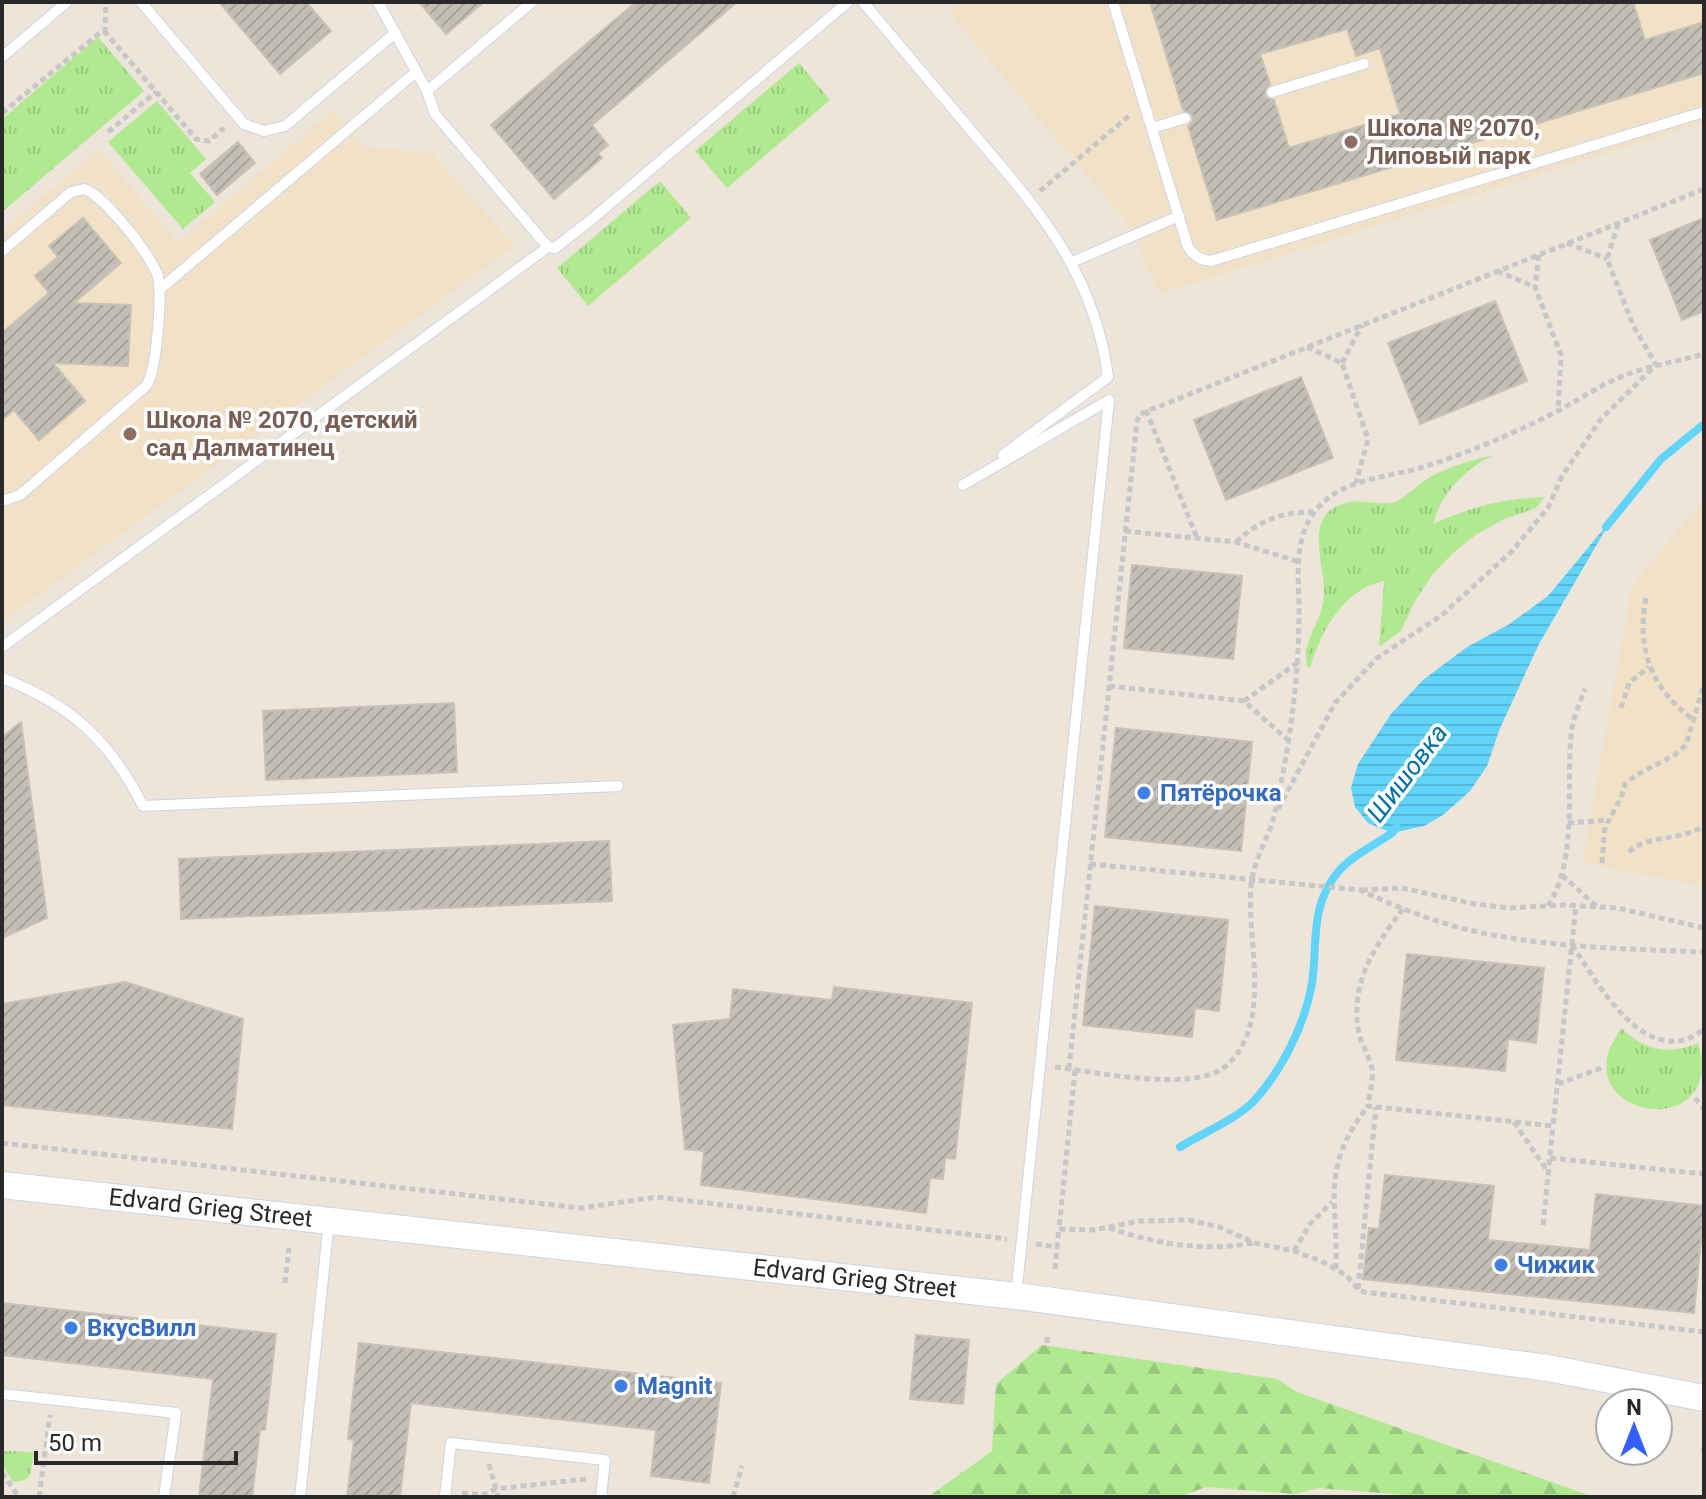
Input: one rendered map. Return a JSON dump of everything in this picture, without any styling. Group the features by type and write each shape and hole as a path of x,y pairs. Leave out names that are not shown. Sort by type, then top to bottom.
{"street":[{"name":"Edvard Grieg Street","path":"2,1185 1016,1296 1548,1368 1704,1398"}],"lane":[{"path":"2,57 67,2"},
{"path":"141,2 244,124 264,131 285,126 395,33"},
{"path":"378,2 439,119 548,247"},
{"path":"427,91 532,2"},
{"path":"2,647 548,247 558,247 573,236 848,2"},
{"path":"863,2 1030,199 1072,262 1104,343 1108,377 963,485 1109,400 1016,1296"},
{"path":"1113,2 1179,216 1192,253 1203,260 1211,261 1704,112"},
{"path":"1272,92 1364,64"},
{"path":"159,290 416,72"},
{"path":"1152,128 1185,118"},
{"path":"2,251 71,192 84,189 96,195 146,254 155,270 159,290 154,369 146,386 20,495 2,501"},
{"path":"1072,262 1179,216"},
{"path":"2,678 69,713 94,734 126,772 143,806 618,786"},
{"path":"300,1497 329,1219"},
{"path":"2,1394 176,1413 164,1497"},
{"path":"446,1492 451,1443 605,1460 601,1497"}],"path":[{"path":"106,2 105,33 200,141 209,141 238,116"},
{"path":"2,113 97,33 105,33"},
{"path":"108,132 156,92"},
{"path":"1030,199 1144,103"},
{"path":"1656,365 1593,428 1562,476 1548,508 1511,552 1442,615 1377,658 1335,703 1260,848 1252,881 1250,930 1256,962 1253,1004 1243,1045 1225,1067 1201,1079 1175,1080 1069,1069 1140,414 1704,189"},
{"path":"1618,223 1607,259 1633,325 1656,365"},
{"path":"1567,243 1607,259"},
{"path":"1539,255 1535,287 1561,355 1558,411"},
{"path":"1497,271 1535,287"},
{"path":"1342,363 1363,325"},
{"path":"1306,347 1342,363 1368,439 1356,483"},
{"path":"1274,817 1288,740 1297,663 1299,562 1303,532 1313,512 1325,499 1356,483 1462,454 1558,411 1587,392 1627,374 1704,354"},
{"path":"1146,410 1197,538"},
{"path":"1236,542 1252,527 1272,517 1290,512 1313,512"},
{"path":"1125,531 1236,542 1299,562"},
{"path":"1646,598 1642,633 1649,667 1667,697 1694,720"},
{"path":"1244,701 1297,663"},
{"path":"1621,708 1629,683 1649,667"},
{"path":"1602,863 1603,837 1608,820 1629,780 1682,749 1688,742 1704,684"},
{"path":"1109,686 1244,701 1288,740"},
{"path":"1548,906 1555,896 1561,874 1568,823 1571,735 1585,689"},
{"path":"1568,823 1608,820"},
{"path":"1629,852 1641,842 1684,837 1704,826"},
{"path":"1090,864 1360,890 1402,888 1486,905 1519,908 1597,906 1640,911 1704,928"},
{"path":"1561,874 1597,906"},
{"path":"1360,890 1443,923 1488,934 1572,945 1704,952"},
{"path":"1543,1225 1576,905"},
{"path":"1336,1269 1334,1175 1352,1127 1368,1106 1372,1070 1359,1030 1357,999 1363,972 1376,945 1403,909"},
{"path":"1572,945 1597,982 1641,1033 1665,1041 1687,1039 1704,1030"},
{"path":"1558,1084 1604,1067"},
{"path":"1055,1269 1075,1070"},
{"path":"1695,1098 1704,1109"},
{"path":"1368,1106 1553,1126"},
{"path":"1358,1289 1376,1107"},
{"path":"1513,1121 1548,1172"},
{"path":"2,1143 581,1208 657,1197 974,1233 1057,1247"},
{"path":"1550,1158 1704,1174"},
{"path":"1294,1251 1310,1224 1333,1201"},
{"path":"1059,1229 1086,1231 1140,1221 1189,1220 1219,1227 1255,1243 1294,1251 1336,1269 1358,1289 1704,1332"},
{"path":"1108,1228 1135,1237 1190,1246 1255,1243"},
{"path":"285,1283 289,1248"},
{"path":"47,1497 40,1494 52,1400"},
{"path":"488,1447 490,1473 498,1497"},
{"path":"733,1497 742,1466"},
{"path":"2,1473 19,1497"},
{"path":"446,1492 482,1495 496,1489 603,1477"}],"shaded area":[{"name":"Школа № 2070, Липовый парк","path":"963,2 1704,2 1704,123 1159,294 1129,225 950,14"},
{"name":"Школа № 2070, детский сад Далматинец","path":"333,110 366,148 431,152 515,246 2,622 2,231 99,149 178,242"},
{"path":"1704,499 1704,886 1582,863 1632,586"}],"green space":[{"path":"98,37 144,91 2,212 2,119"},
{"path":"799,63 830,100 727,188 695,151"},
{"path":"157,101 206,159 190,173 215,202 183,229 108,142"},
{"path":"660,181 691,218 588,306 557,268"},
{"path":"1494,455 1473,467 1448,492 1433,524 1487,504 1545,497 1536,508 1504,519 1477,534 1453,553 1432,575 1401,631 1379,647 1384,581 1357,593 1335,614 1310,668 1307,667 1307,647 1324,596 1319,540 1325,516 1335,507 1351,502 1395,502 1438,473"},
{"path":"1621,1028 1657,1049 1677,1049 1698,1043 1702,1068 1696,1089 1683,1102 1665,1109 1646,1108 1628,1101 1614,1089 1607,1072 1609,1050"},
{"path":"1042,1345 1277,1379 1297,1392 1594,1497 1430,1497 1318,1488 1296,1494 1206,1487 1179,1497 928,1497 992,1451 996,1384"},
{"path":"34,1452 30,1476 13,1482 2,1464 2,1453"}],"water":[{"path":"1611,520 1539,644 1500,728 1487,766 1470,791 1443,815 1424,826 1392,833 1368,823 1355,807 1351,788 1358,764 1391,714 1423,680 1467,647 1508,625 1548,596"}],"building":[{"path":"219,2 306,2 331,31 280,74"},
{"path":"419,2 484,2 446,34"},
{"path":"636,2 737,2 592,125 608,145 598,153 602,158 554,199 491,125"},
{"path":"1150,2 1633,2 1645,40 1704,22 1704,73 1217,220 1188,126 1193,121 1192,115 1183,110","holes":["1347,29 1356,56 1380,48 1400,114 1289,148 1274,100 1264,94 1270,84 1260,54"]},
{"path":"238,142 255,163 217,195 200,174"},
{"path":"83,218 121,263 74,303 131,305 128,366 53,363 85,401 39,440 14,410 2,420 2,333 49,293 35,276 58,257 49,246"},
{"path":"1704,218 1704,311 1682,320 1650,240"},
{"path":"1495,301 1527,381 1420,424 1388,343"},
{"path":"1301,377 1333,458 1226,500 1194,420"},
{"path":"1132,565 1242,576 1233,659 1124,648"},
{"path":"454,703 457,772 266,780 263,711"},
{"path":"21,722 47,918 2,938 2,737"},
{"path":"1116,728 1252,742 1241,851 1105,837"},
{"path":"609,841 612,901 181,919 179,859"},
{"path":"1095,906 1228,920 1219,1011 1195,1008 1192,1037 1083,1025"},
{"path":"1407,954 1544,968 1536,1043 1508,1039 1505,1071 1396,1060"},
{"path":"125,982 243,1019 232,1129 2,1105 2,1004"},
{"path":"834,987 972,1003 955,1159 945,1158 943,1179 930,1178 926,1213 701,1185 704,1151 685,1149 673,1025 730,1019 733,989 832,1000"},
{"path":"1385,1175 1494,1186 1488,1240 1590,1250 1596,1194 1704,1206 1694,1313 1363,1279 1369,1228 1379,1229"},
{"path":"2,1303 276,1334 265,1430 260,1430 252,1497 199,1497 213,1379 2,1355"},
{"path":"916,1335 969,1340 963,1404 910,1399"},
{"path":"359,1343 721,1383 709,1483 651,1476 656,1430 411,1403 400,1497 347,1497 354,1440 348,1439"}],"waterway":[{"name":"Шишовка","path":"1606,527 1661,459 1704,424"},
{"name":"Шишовка","path":"1180,1147 1246,1108 1273,1077 1298,1031 1309,999 1316,926 1329,885 1350,861 1397,827"}],"place":[{"name":"Школа № 2070, Липовый парк","path":"1351,142"},
{"name":"Школа № 2070, детский сад Далматинец","path":"130,434"},
{"name":"Пятёрочка","path":"1144,793"},
{"name":"Чижик","path":"1501,1265"},
{"name":"ВкусВилл","path":"71,1328"},
{"name":"Magnit","path":"621,1386"}]}
